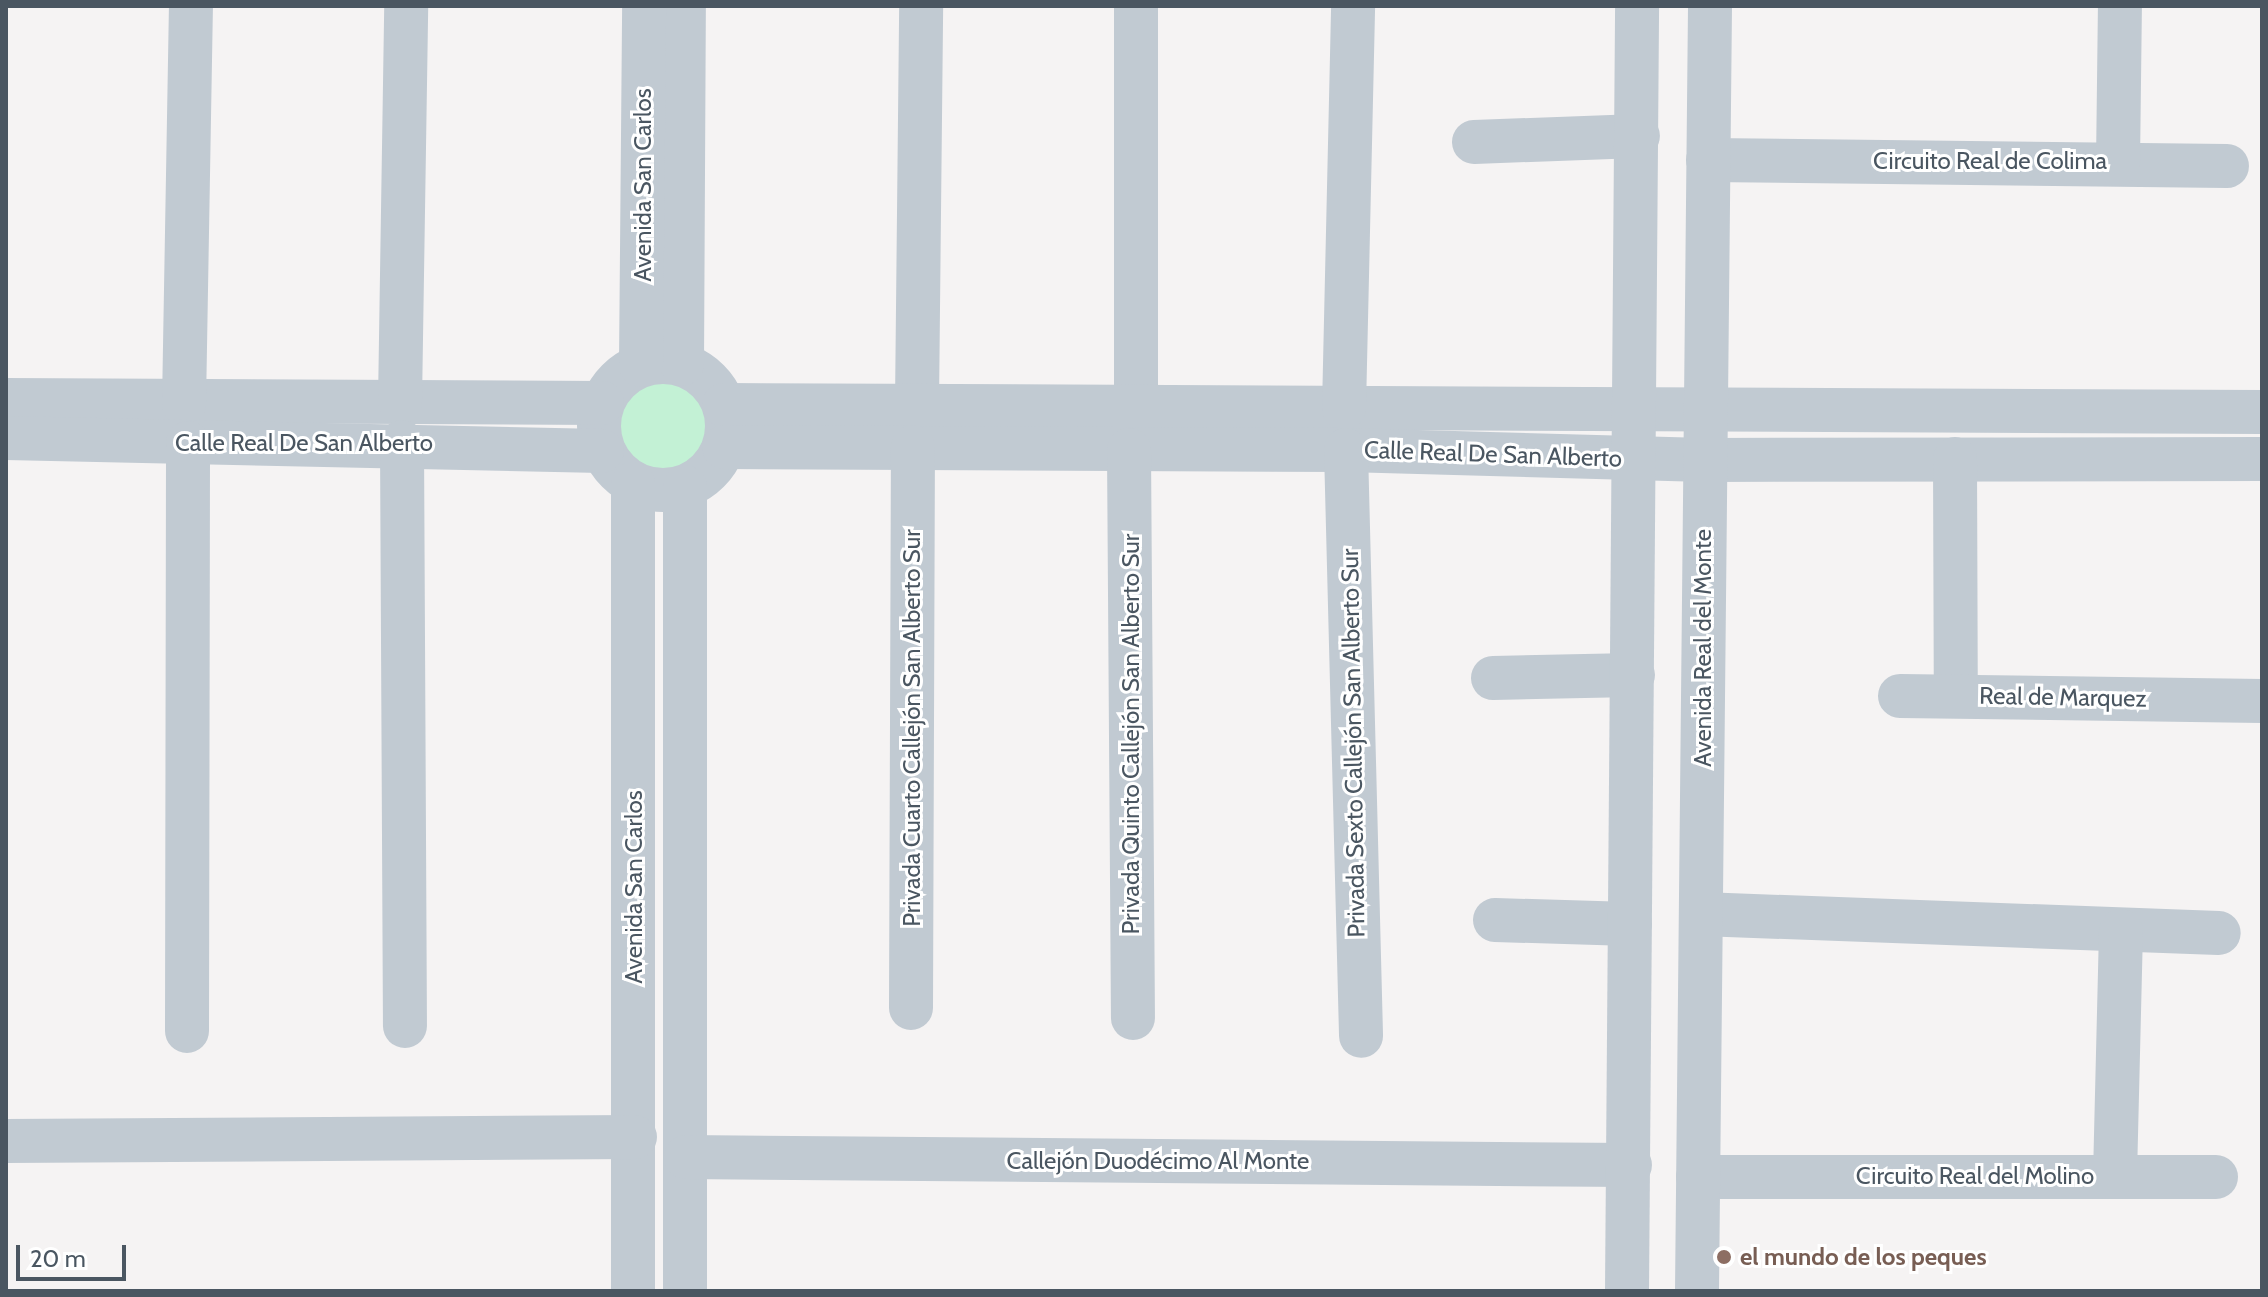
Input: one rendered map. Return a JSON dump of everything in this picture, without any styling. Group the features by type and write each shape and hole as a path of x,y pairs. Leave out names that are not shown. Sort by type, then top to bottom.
{"street":[{"path":"187,1031 186,424 191,6"},
{"path":"405,1026 401,422 406,6"},
{"name":"Avenida San Carlos","path":"644,6 662,364"},
{"name":"Avenida San Carlos","path":"662,364 684,6"},
{"path":"917,404 921,6"},
{"path":"1136,6 1136,403"},
{"name":"Privada Sexto Callejón San Alberto Sur","path":"1353,6 1345,429 1361,1036"},
{"path":"1627,1291 1637,6"},
{"name":"Avenida Real del Monte","path":"1697,1291 1710,6"},
{"name":"Circuito Real de Colima","path":"1708,160 2118,164 2120,6"},
{"path":"1474,142 1638,136"},
{"path":"2118,164 2227,166"},
{"path":"662,364 714,387 724,426 708,471 685,487 668,491 633,484 602,451 598,427 602,403 624,374 662,364"},
{"name":"Calle Real De San Alberto","path":"6,400 186,424"},
{"name":"Calle Real De San Alberto","path":"6,438 186,424 401,422 602,403"},
{"name":"Calle Real De San Alberto","path":"724,426 917,404 1136,403 1345,429 1635,458 2262,459"},
{"name":"Calle Real De San Alberto","path":"724,426 913,447 1129,450 1345,429 1636,410 2262,412"},
{"name":"Calle Real De San Alberto","path":"401,422 602,451"},
{"name":"Privada Cuarto Callejón San Alberto Sur","path":"911,1008 913,447"},
{"name":"Privada Quinto Callejón San Alberto Sur","path":"1129,450 1133,1018"},
{"name":"Real de Marquez","path":"1955,459 1956,695 2262,701"},
{"name":"Avenida San Carlos","path":"633,484 633,1291"},
{"path":"685,487 685,1291"},
{"path":"1493,678 1633,675"},
{"path":"1900,696 1956,695"},
{"path":"1701,914 2219,933"},
{"path":"1495,920 1630,924"},
{"name":"Circuito Real del Molino","path":"1698,1177 2115,1176 2121,931"},
{"path":"6,1141 635,1137"},
{"name":"Callejón Duodécimo Al Monte","path":"686,1157 1630,1165"},
{"path":"2115,1176 2216,1177"}],"green space":[{"path":"663,379 681,383 696,393 706,408 710,426 706,444 696,459 681,469 663,473 645,469 630,459 620,444 616,426 620,408 630,393 645,383"}],"place":[{"name":"el mundo de los peques","path":"1724,1257"}]}
